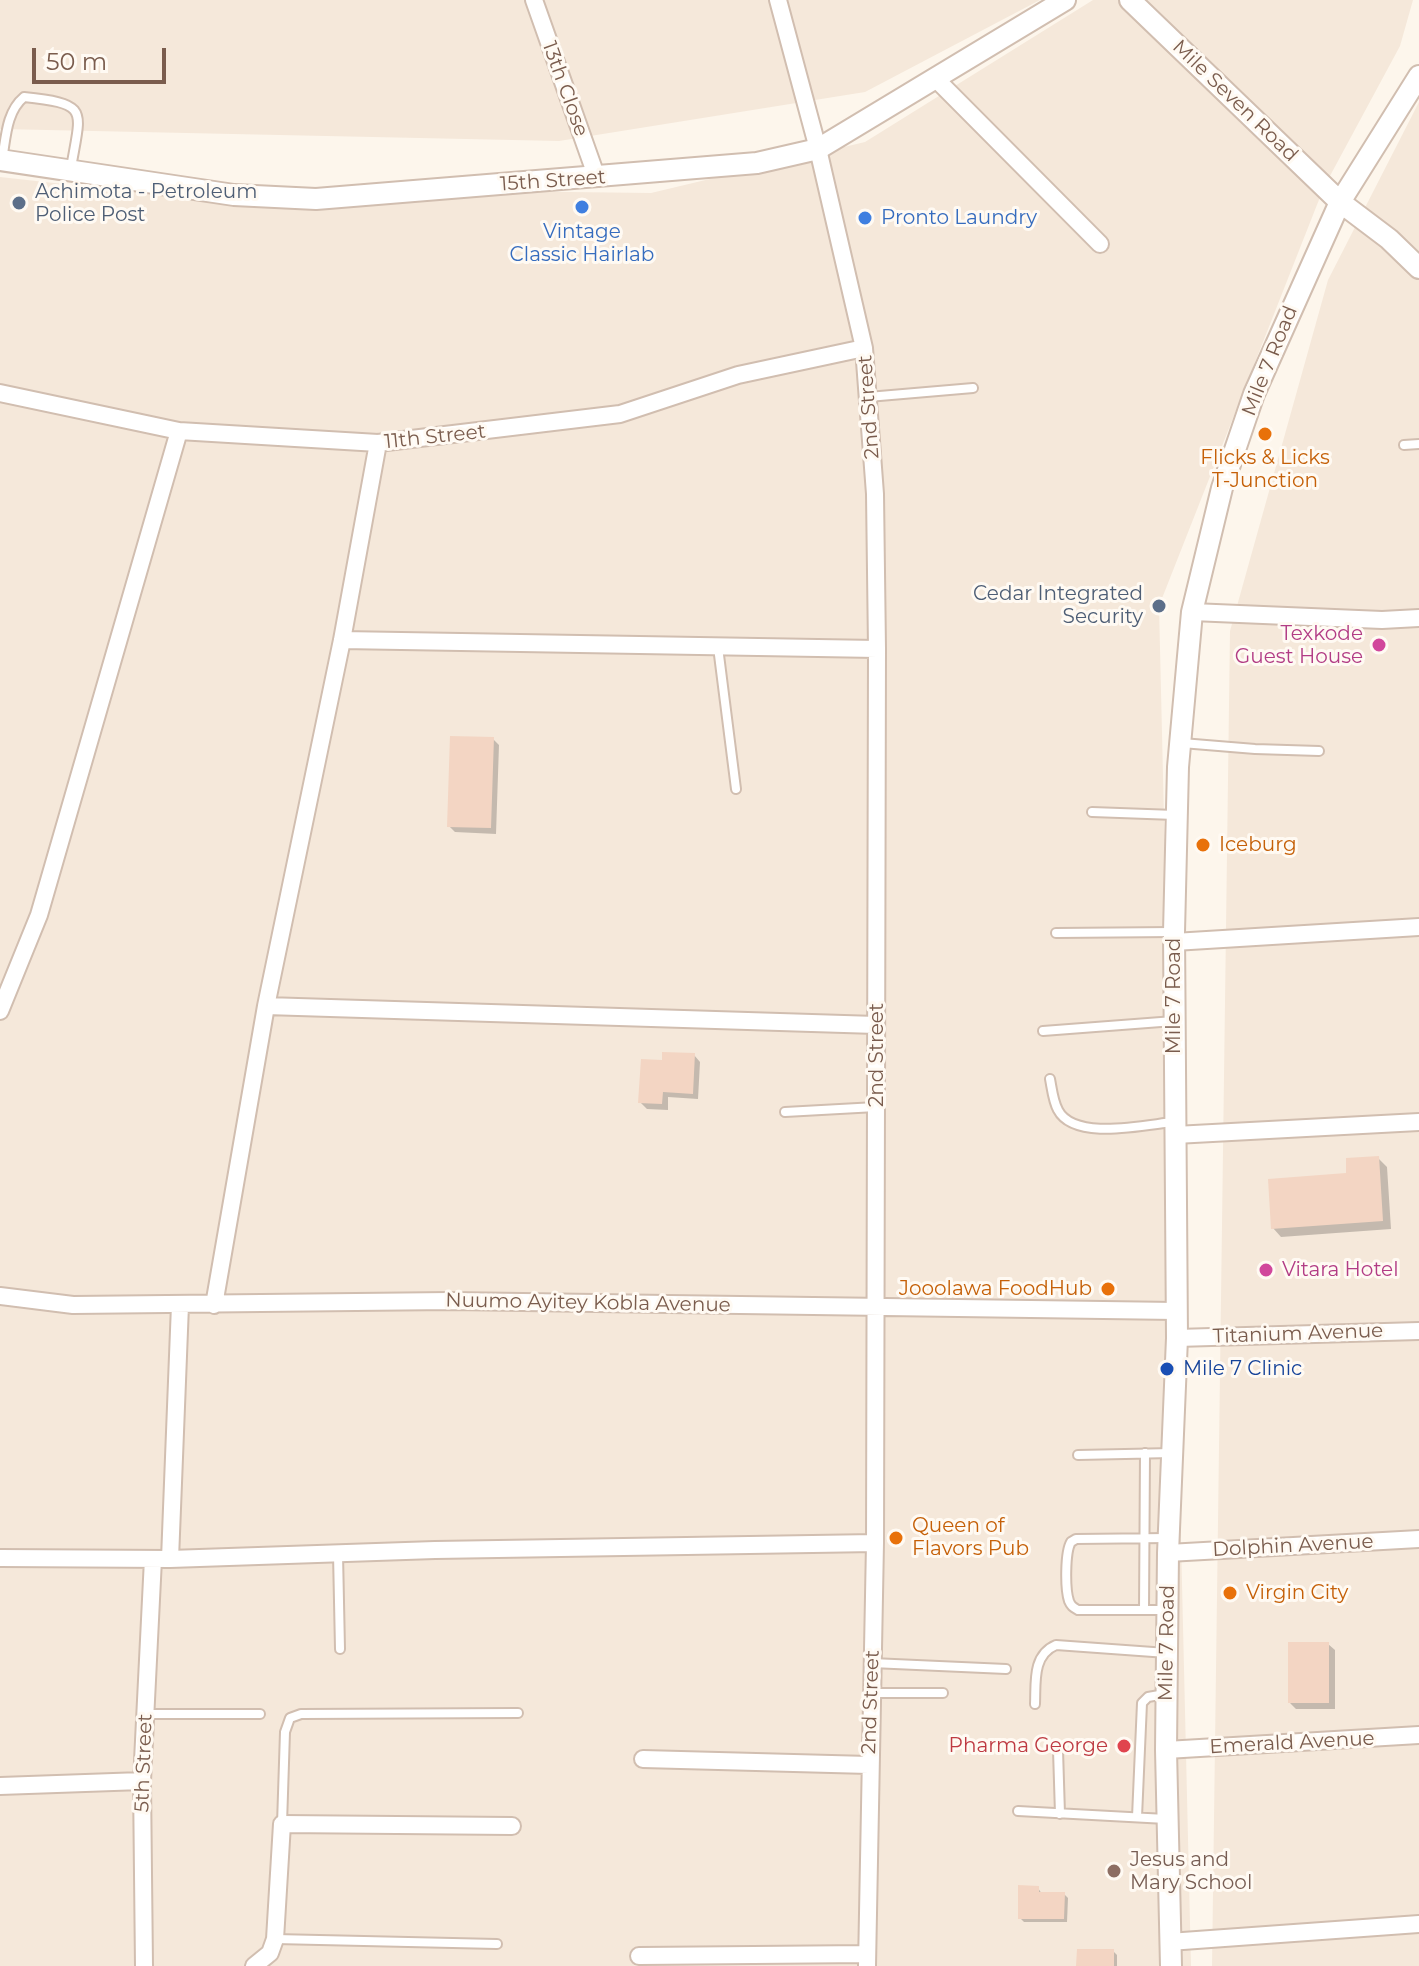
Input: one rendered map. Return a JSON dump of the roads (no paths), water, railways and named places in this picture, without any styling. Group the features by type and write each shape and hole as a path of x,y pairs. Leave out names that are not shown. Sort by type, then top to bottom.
{"street":[{"name":"13th Close","path":"534,0 597,178"},
{"name":"2nd Street","path":"778,0 818,149 864,348 875,494 875,1543 867,1960"},
{"name":"15th Street","path":"1,160 234,195 316,199 757,163 818,149 1065,0"},
{"name":"Mile Seven Road","path":"1130,0 1340,202 1389,239 1419,268"},
{"name":"Mile 7 Road","path":"1171,1966 1166,1694 1168,1546 1177,1338 1174,937 1177,815 1192,612 1222,488 1254,394 1340,202 1419,76"},
{"path":"935,78 1100,244"},
{"name":"11th Street","path":"0,393 179,431 378,443 620,414 738,375 864,348"},
{"path":"0,1011 39,915 179,431"},
{"path":"214,1305 266,1006 342,640 378,443"},
{"path":"1192,612 1382,620 1419,618"},
{"path":"342,640 877,649"},
{"path":"1174,937 1419,927"},
{"path":"266,1006 876,1025"},
{"path":"1175,1128 1419,1122"},
{"name":"Nuumo Ayitey Kobla Avenue","path":"0,1296 73,1305 450,1301 1176,1311"},
{"name":"5th Street","path":"144,1966 142,1781 145,1714 162,1559 180,1305"},
{"name":"Titanium Avenue","path":"1177,1338 1419,1331"},
{"name":"Dolphin Avenue","path":"1168,1546 1419,1539"},
{"path":"0,1558 162,1559 875,1543"},
{"name":"Emerald Avenue","path":"1166,1750 1419,1735"},
{"path":"643,1759 869,1765"},
{"path":"0,1786 142,1781"},
{"path":"254,1966 270,1953 275,1939 282,1824 512,1826"},
{"path":"1169,1942 1419,1924"},
{"path":"639,1956 867,1960"}],"lane":[{"path":"1,160 10,116 16,104 24,97 41,99 70,105 76,111 79,119 70,171"},
{"path":"868,397 973,388"},
{"path":"1404,445 1419,444"},
{"path":"718,647 736,789"},
{"path":"1181,743 1319,751"},
{"path":"1092,812 1177,815"},
{"path":"1056,933 1174,937"},
{"path":"1043,1031 1174,1021"},
{"path":"1050,1079 1056,1109 1073,1125 1097,1129 1175,1128"},
{"path":"785,1112 877,1107"},
{"path":"1144,1610 1145,1453"},
{"path":"1078,1455 1172,1453"},
{"path":"1145,1504 1170,1504"},
{"path":"1167,1610 1074,1608 1068,1600 1066,1552 1076,1539 1145,1538 1168,1546"},
{"path":"338,1553 340,1649"},
{"path":"1035,1704 1037,1666 1042,1655 1056,1645 1167,1653"},
{"path":"872,1663 1006,1669"},
{"path":"871,1693 943,1693"},
{"path":"1137,1817 1142,1703 1145,1697 1166,1694"},
{"path":"282,1824 285,1732 290,1718 301,1714 518,1713"},
{"path":"145,1714 260,1714"},
{"path":"1058,1750 1060,1814"},
{"path":"1018,1811 1167,1819"},
{"path":"275,1939 497,1944"}],"place":[{"name":"Achimota - Petroleum Police Post","path":"19,203"},
{"name":"Vintage Classic Hairlab","path":"582,207"},
{"name":"Pronto Laundry","path":"865,218"},
{"name":"Flicks & Licks T-Junction","path":"1265,434"},
{"name":"Cedar Integrated Security","path":"1159,606"},
{"name":"Texkode Guest House","path":"1379,645"},
{"name":"Iceburg","path":"1203,845"},
{"name":"Vitara Hotel","path":"1266,1270"},
{"name":"Jooolawa FoodHub","path":"1108,1289"},
{"name":"Mile 7 Clinic","path":"1167,1369"},
{"name":"Queen of Flavors Pub","path":"896,1538"},
{"name":"Virgin City","path":"1230,1593"},
{"name":"Pharma George","path":"1124,1746"},
{"name":"Jesus and Mary School","path":"1114,1871"}]}
